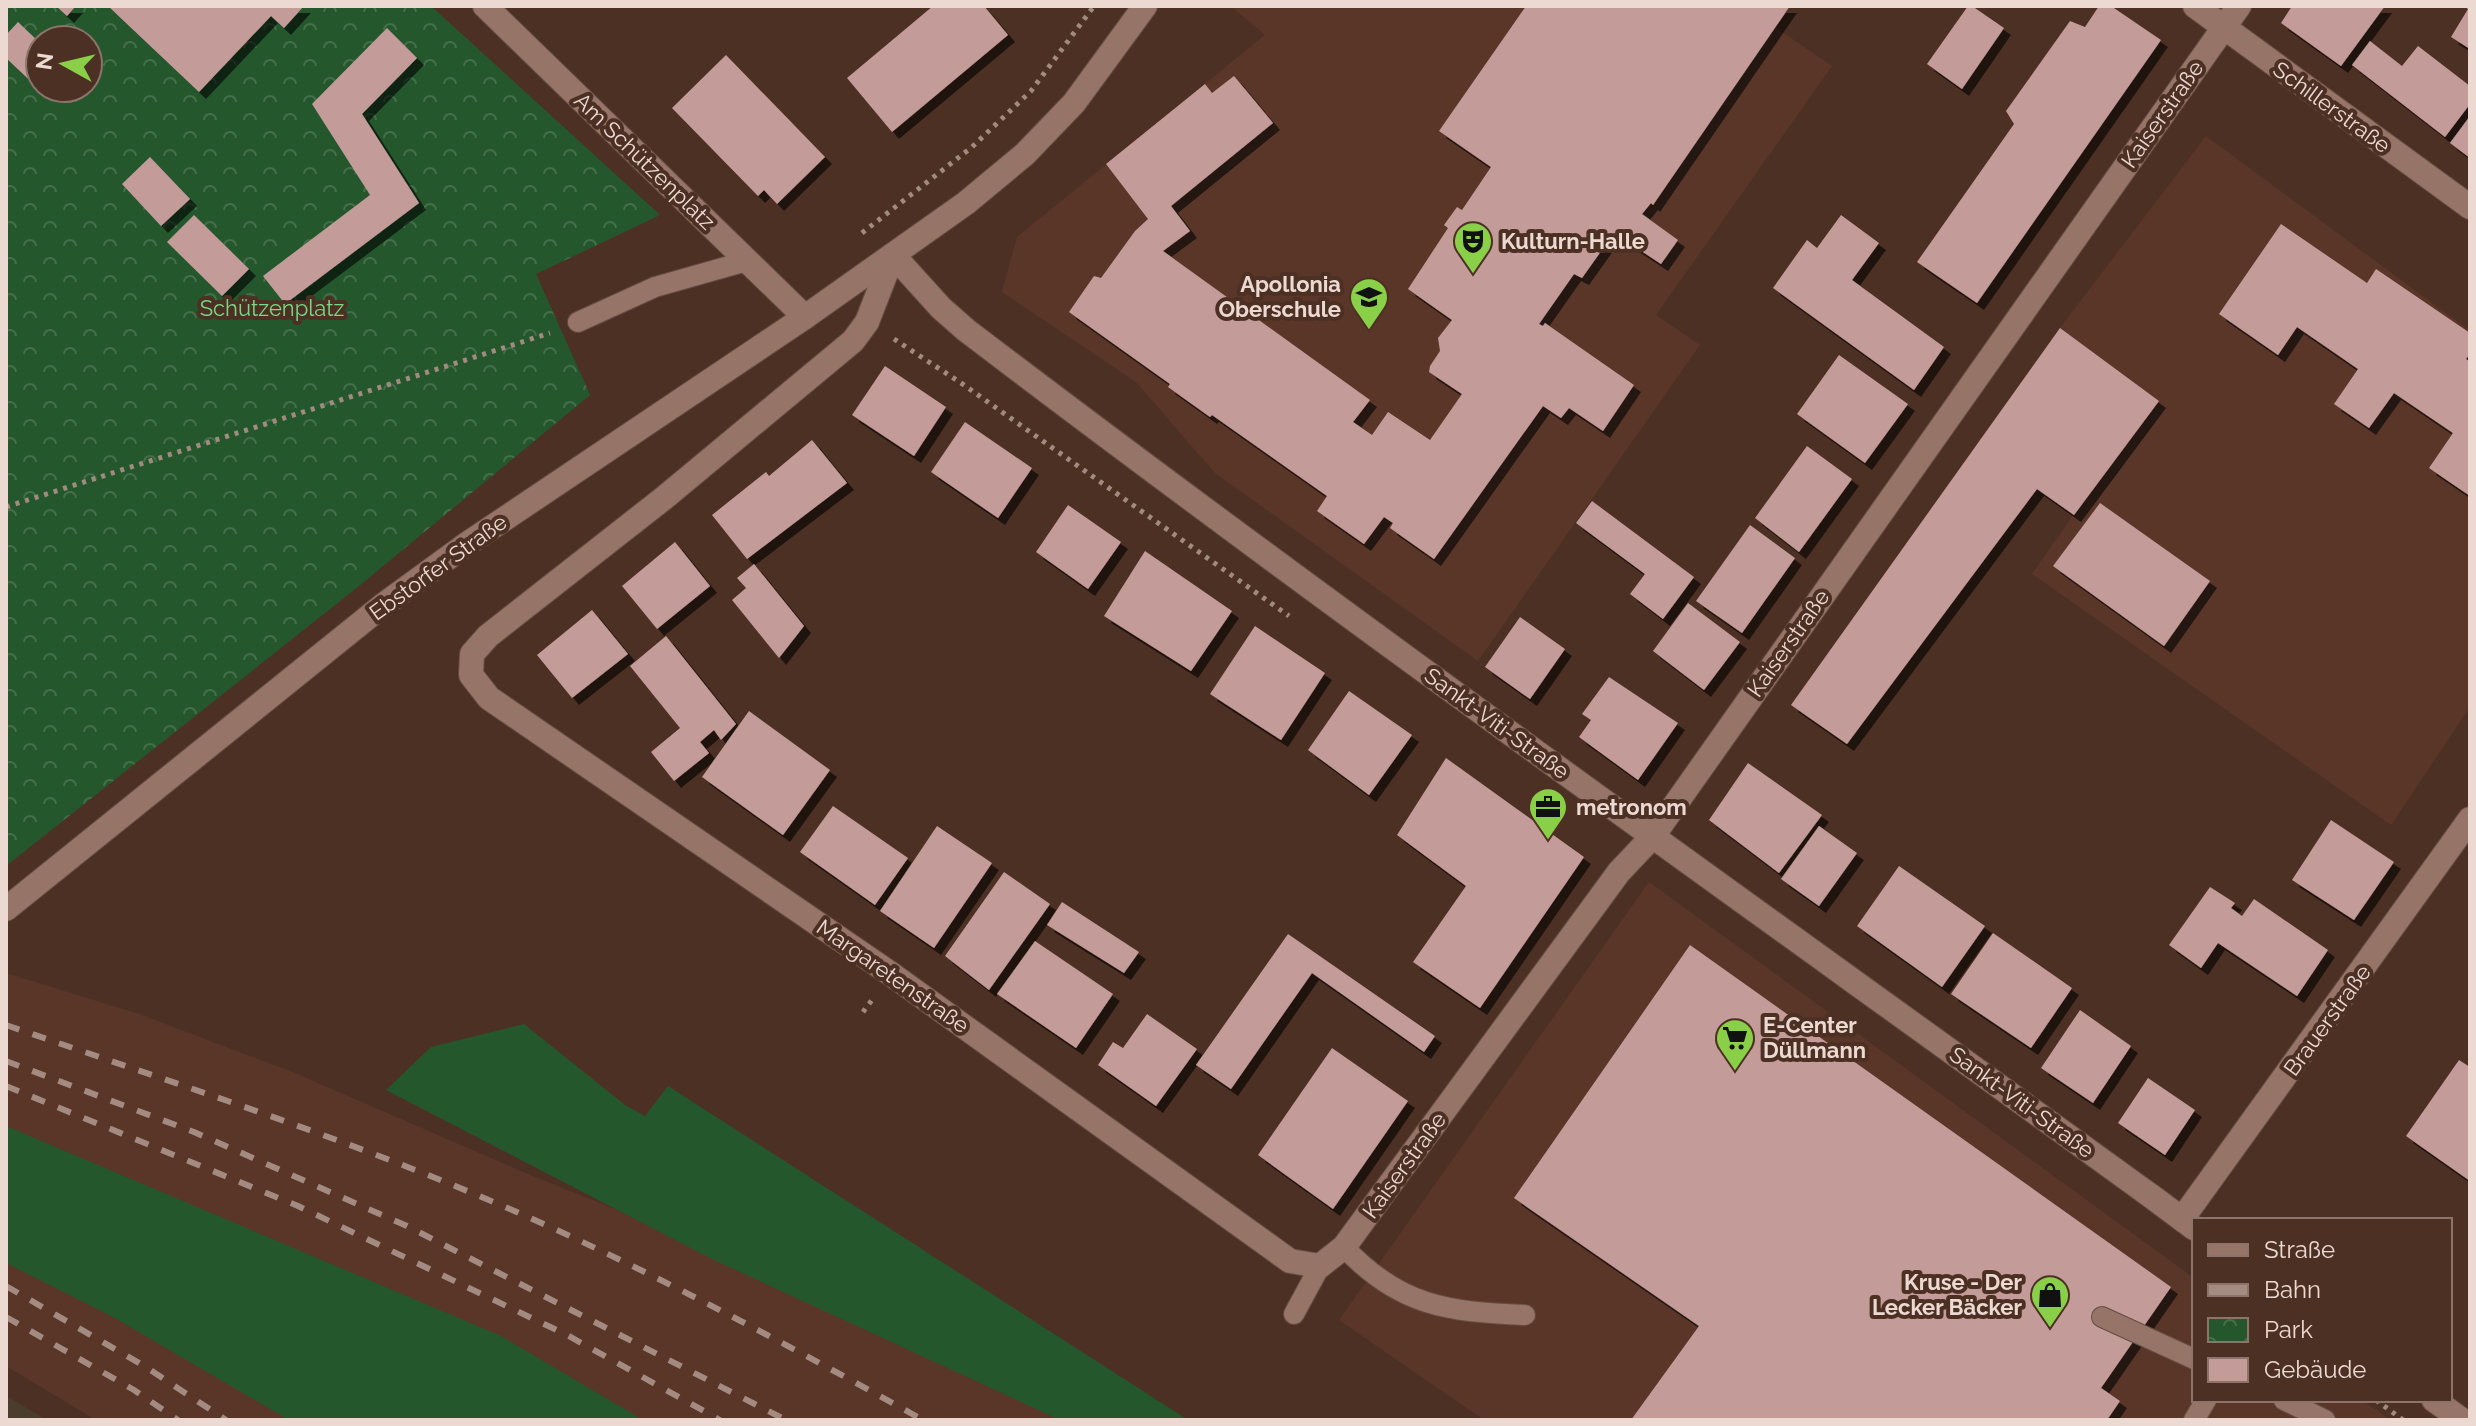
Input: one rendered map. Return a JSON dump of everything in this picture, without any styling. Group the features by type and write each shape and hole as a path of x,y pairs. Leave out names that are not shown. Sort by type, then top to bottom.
{"street":[{"name":"Am Schützenplatz","path":"485,6 805,317"},
{"name":"Ebstorfer Straße","path":"6,909 382,606 467,544 805,317 966,203 1025,154 1074,103 1145,6"},
{"name":"Schillerstraße","path":"2195,6 2470,207"},
{"name":"Kaiserstraße","path":"1320,1266 1344,1247 1619,872 1653,836 2239,6"},
{"path":"867,322 893,255"},
{"name":"Sankt-Viti-Straße","path":"893,255 941,308 1193,503 2188,1224"},
{"name":"Margaretenstraße","path":"867,322 853,341 664,498 488,636 472,654 471,675 489,698 891,974 1290,1261 1320,1266"},
{"name":"Brauerstraße","path":"2192,1218 2470,819"},
{"path":"2437,1402 2462,1420"}],"lane":[{"path":"578,322 655,287 747,261"},
{"path":"1344,1247 1364,1268 1397,1289 1433,1306 1467,1313 1525,1315"},
{"path":"1294,1314 1320,1266"},
{"path":"2102,1317 2192,1358"},
{"path":"2194,1420 2205,1402"},
{"path":"2288,1402 2325,1420"}],"path":[{"path":"861,234 972,147 1031,91 1094,6"},
{"path":"6,507 578,322"},
{"path":"867,322 964,385 1290,617"},
{"path":"2379,1402 2403,1420"}],"shaded area":[{"name":"Apollonia Oberschule","path":"1231,6 1790,6 1775,27 1832,66 1656,315 1700,345 1478,661 1215,473 1136,382 1002,292 1017,237 1265,35"},
{"path":"2206,136 2470,331 2470,707 2391,825 2032,574 2073,515 1976,445 2060,328"},
{"name":"E-Center Düllmann","path":"1649,882 2192,1277 2192,1402 2365,1402 2390,1420 1484,1420 1339,1320"},
{"path":"6,973 139,1014 290,1071 528,1174 739,1259 1108,1420 96,1420 6,1366"},
{"path":"6,1396 47,1420 6,1420"}],"green space":[{"name":"Schützenplatz","path":"6,6 431,6 660,215 536,274 590,395 359,586 6,866"},
{"path":"524,1024 625,1105 645,1116 668,1086 1188,1420 1060,1420 714,1260 386,1090 431,1047"},
{"path":"6,1126 501,1336 643,1420 289,1420 113,1317 6,1263"}],"building":[{"path":"56,6 76,6 67,16"},
{"path":"108,6 304,6 284,28 271,16 199,92"},
{"path":"933,6 984,6 1008,35 892,132 847,78"},
{"path":"1526,6 1790,6 1653,205 1651,203 1642,214 1678,240 1661,264 1614,233 1582,278 1574,274 1539,324 1543,326 1545,323 1634,385 1603,431 1569,408 1561,418 1543,406 1434,559 1390,528 1393,523 1384,517 1364,544 1317,511 1327,496 1212,415 1210,417 1168,387 1170,384 1069,312 1094,276 1101,278 1135,231 1148,219 1106,164 1205,84 1212,93 1234,76 1273,123 1171,206 1190,231 1163,251 1370,400 1353,422 1372,435 1388,412 1430,440 1462,394 1429,372 1440,351 1438,338 1452,320 1408,289 1448,228 1444,225 1457,207 1462,210 1491,167 1439,131"},
{"path":"1968,6 2004,28 1962,89 1927,64"},
{"path":"2099,6 2111,6 2161,40 1977,303 1917,262 2014,124 2006,111 2070,21 2085,27"},
{"path":"2292,6 2385,6 2341,66 2281,23"},
{"path":"2463,6 2470,6 2470,49 2451,37 2468,9"},
{"path":"18,22 24,28 24,75 6,58 6,35"},
{"path":"387,28 417,58 362,114 419,203 285,304 263,276 370,195 312,104"},
{"path":"2370,41 2402,66 2418,46 2470,86 2470,104 2445,137 2352,65"},
{"path":"726,55 825,157 777,204 764,190 758,196 672,108"},
{"path":"2470,116 2470,158 2450,143"},
{"path":"150,157 190,199 161,226 122,184"},
{"path":"194,215 249,269 222,296 167,242"},
{"path":"1841,215 1879,243 1852,280 1944,347 1914,390 1773,288 1807,240 1817,248"},
{"path":"2281,224 2367,283 2376,269 2470,333 2470,354 2466,359 2470,362 2470,496 2429,468 2453,433 2394,393 2369,428 2334,404 2358,369 2297,327 2278,355 2219,314"},
{"path":"2060,328 2159,401 2074,515 2037,489 1847,744 1791,705"},
{"path":"1839,355 1908,404 1865,463 1797,414"},
{"path":"885,366 946,407 914,456 852,415"},
{"path":"965,422 1032,468 998,518 931,472"},
{"path":"812,440 847,483 747,559 712,515 766,472 769,476"},
{"path":"1807,446 1852,479 1799,552 1755,518"},
{"path":"1592,501 1694,577 1663,619 1630,594 1645,574 1576,523"},
{"path":"2100,503 2210,581 2164,646 2053,566"},
{"path":"1068,505 1121,542 1088,589 1036,552"},
{"path":"1750,525 1795,558 1742,633 1696,601"},
{"path":"675,542 710,586 657,629 622,586"},
{"path":"1145,551 1232,611 1191,671 1104,616"},
{"path":"754,564 804,626 779,658 732,600 746,588 737,578"},
{"path":"1688,603 1740,642 1704,690 1653,651"},
{"path":"592,610 628,654 572,698 537,655"},
{"path":"1520,617 1565,649 1530,699 1485,667"},
{"path":"1255,626 1325,673 1281,740 1210,694"},
{"path":"666,636 736,724 721,740 714,730 700,742 709,753 674,781 651,752 680,728 630,666"},
{"path":"1609,677 1678,723 1638,780 1579,737 1591,720 1582,714"},
{"path":"1349,691 1412,735 1369,795 1308,750"},
{"path":"749,711 830,770 783,835 702,777"},
{"path":"1446,758 1584,857 1480,1008 1413,962 1466,886 1397,835"},
{"path":"1748,763 1822,815 1779,873 1709,820"},
{"path":"833,806 908,858 875,905 800,852"},
{"path":"2331,820 2394,862 2354,920 2292,880"},
{"path":"937,826 992,863 934,948 880,911"},
{"path":"1819,826 1857,853 1819,906 1781,879"},
{"path":"1899,866 1985,926 1942,987 1857,926"},
{"path":"1004,872 1050,904 989,990 945,956"},
{"path":"2210,887 2235,903 2231,908 2242,916 2254,899 2328,950 2297,996 2218,943 2201,968 2169,945"},
{"path":"1062,902 1139,952 1124,973 1047,925"},
{"path":"1993,933 2072,988 2031,1048 1951,994"},
{"path":"1288,934 1435,1036 1424,1052 1312,973 1231,1089 1196,1065"},
{"path":"1035,941 1113,994 1076,1048 997,994"},
{"name":"E-Center Düllmann","path":"1690,945 2171,1287 2101,1388 2120,1401 2107,1420 1631,1420 1699,1326 1514,1198"},
{"path":"2080,1010 2131,1046 2093,1103 2041,1068"},
{"path":"1147,1014 1197,1049 1156,1106 1098,1065 1113,1042 1123,1048"},
{"path":"1332,1048 1408,1101 1333,1209 1258,1155"},
{"path":"2459,1060 2470,1067 2470,1181 2406,1136"},
{"path":"2148,1078 2195,1110 2165,1155 2118,1123"}],"railway":[{"path":"6,1025 279,1119 480,1196 689,1294 923,1420"},
{"path":"6,1061 194,1132 407,1226 786,1420"},
{"path":"6,1086 298,1206 567,1335 720,1420"},
{"path":"6,1286 146,1367 226,1420"},
{"path":"6,1317 134,1390 178,1420"}],"place":[{"name":"Kulturn-Halle","path":"1473,275"},
{"name":"Apollonia Oberschule","path":"1369,331"},
{"name":"metronom","path":"1548,841"},
{"name":"E-Center Düllmann","path":"1735,1072"},
{"name":"Kruse - Der Lecker Bäcker","path":"2050,1329"}]}
